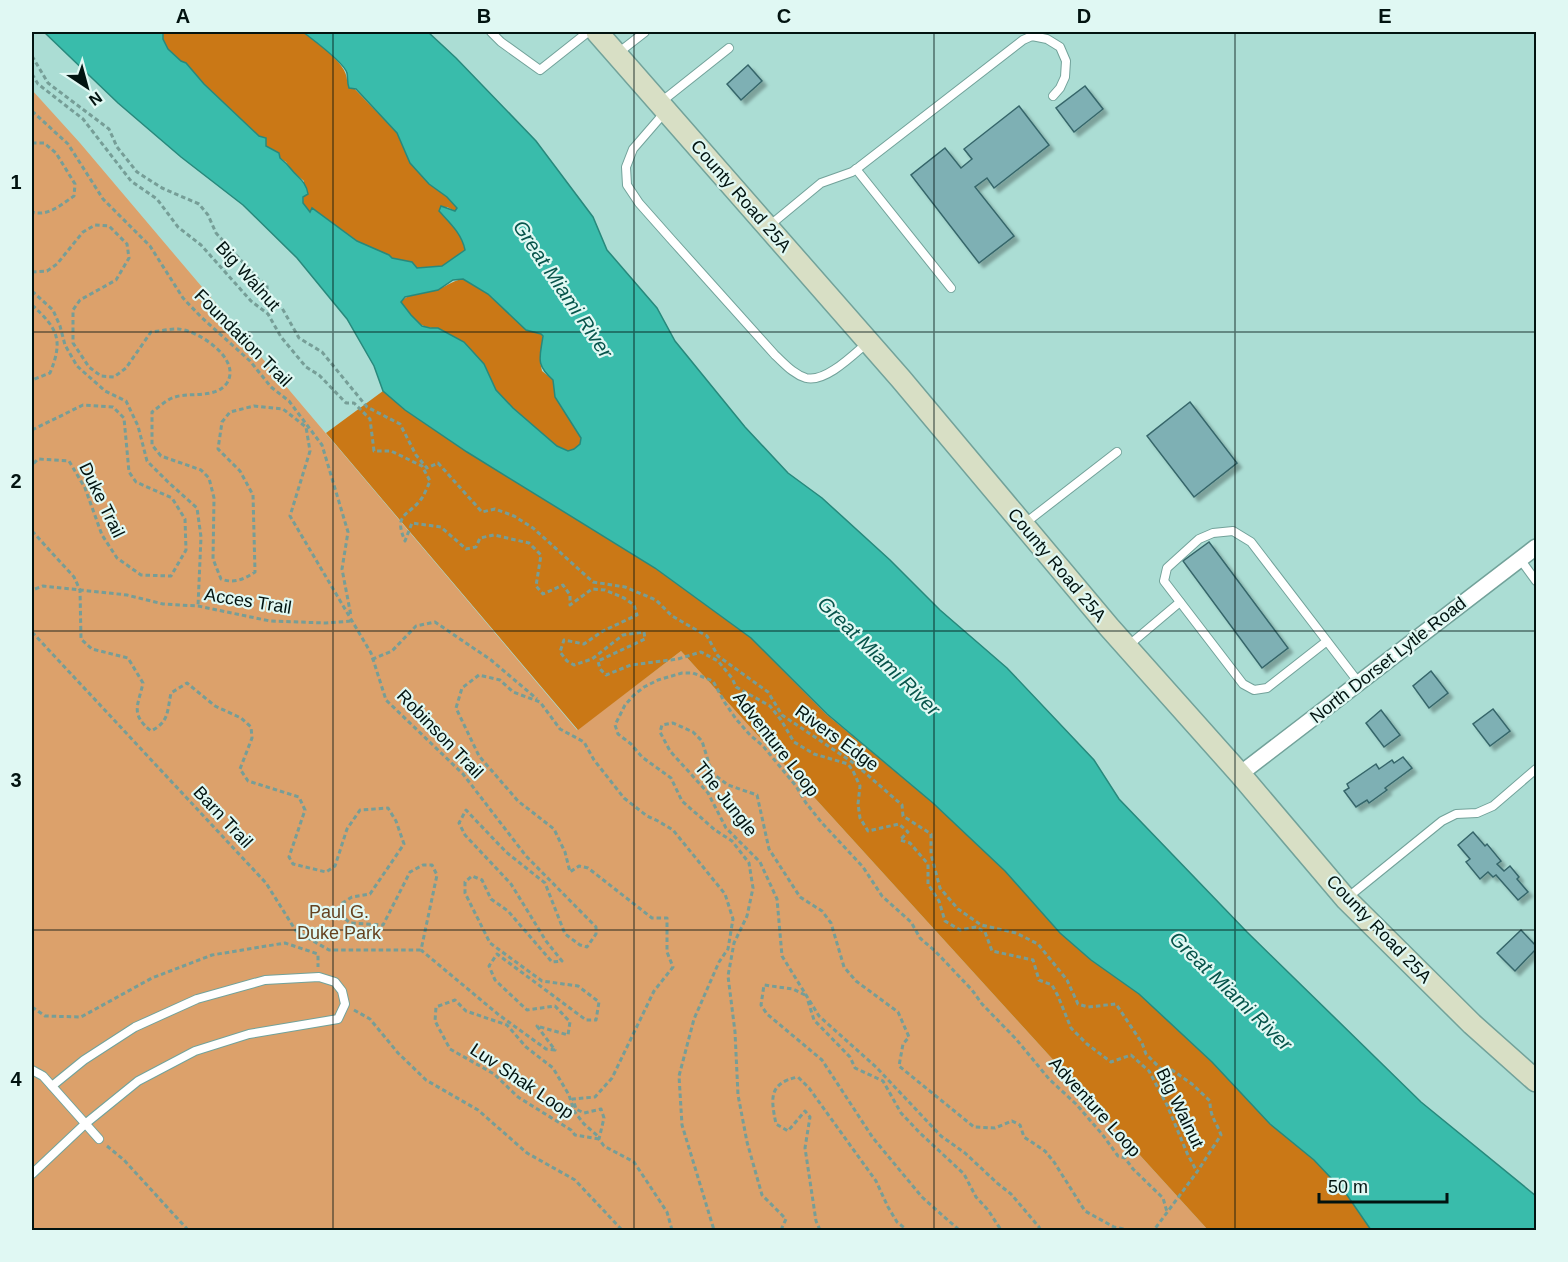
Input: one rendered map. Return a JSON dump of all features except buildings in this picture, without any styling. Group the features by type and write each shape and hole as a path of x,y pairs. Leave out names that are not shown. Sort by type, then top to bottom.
{"main road":[{"name":"County Road 25A","path":"597,32 868,342 1127,647 1240,774 1346,899 1472,1024 1536,1081"}],"street":[{"name":"North Dorset Lytle Road","path":"1240,774 1536,547"}],"lane":[{"path":"491,32 540,70 588,32"},
{"path":"617,54 645,32"},
{"path":"768,227 821,183 856,169 1023,40 1032,36 1047,39 1060,48 1066,61 1065,77 1053,96"},
{"path":"729,48 663,107 633,149 626,167 627,185 639,203 791,371 807,378 823,376 868,342"},
{"path":"856,169 951,288"},
{"path":"1023,525 1117,452"},
{"path":"1326,641 1267,688 1254,690 1243,684 1164,581 1167,568 1199,539 1213,533 1233,531 1251,542 1359,683"},
{"path":"1520,559 1536,581"},
{"path":"1127,647 1180,602"},
{"path":"1346,899 1442,821 1456,814 1477,813 1493,806 1536,769"},
{"path":"32,1171 138,1081 195,1051 249,1034 338,1019 345,1004 342,991 335,982 319,977 265,980 196,999 135,1027 84,1060 52,1086"},
{"path":"32,1070 43,1076 99,1139"}],"path":[{"name":"Rivers Edge","path":"32,56 48,82 109,129 117,147 137,172 162,188 199,204 208,215 216,233 258,279 267,284 267,294 282,308 299,338 322,352 367,407 402,425 416,455 428,468 438,464 482,512 495,509 514,516 533,528 593,582 625,588 656,600 672,616 707,636 718,656 768,692 782,715 855,764 902,806 903,816 931,834 931,854 940,888 958,909 981,925 1016,933 1038,944 1067,980 1078,1004 1088,1007 1116,1004 1142,1042 1146,1054 1165,1073 1172,1070 1210,1101 1212,1117 1221,1135 1197,1172"},
{"name":"Big Walnut","path":"32,74 38,84 83,119 131,181 157,199 178,227 201,245 251,301 268,314 281,337 306,367 319,375 346,403 354,403 370,419 374,451 392,451 422,466 430,481 422,498 402,517 400,529 405,541 412,523 441,527 466,549 476,547 480,538 494,535 529,543 541,555 536,586 543,594 563,585 570,595 570,605 592,589 604,590 624,598 633,605 636,615 603,631 584,644 564,640 560,652 567,661 574,665 592,659 622,635 644,632 645,639 598,662 600,669 606,675 631,665 678,659 701,652 718,661 732,678 736,687 770,706 794,742 814,754 848,764 860,786 858,804 861,818 868,831 899,824 908,832 900,840 910,843 928,864 928,884 939,901 945,921 960,930 976,927 985,932 992,951 1033,960 1040,980 1052,985 1071,1028 1087,1044 1111,1062 1131,1055 1149,1071 1197,1172"},
{"name":"Foundation Trail","path":"32,111 68,144 103,199 150,246 183,298 250,361 271,387 289,401 322,445 348,532 342,569 352,621"},
{"path":"32,143 44,143 56,153 75,184 74,196 52,211 38,214 32,212"},
{"name":"Robinson Trail","path":"32,272 47,271 57,264 83,232 95,225 109,226 127,244 129,258 116,280 80,300 73,310 73,343 88,367 101,376 114,377 126,368 151,332 180,329 207,339 226,357 230,371 226,383 213,393 174,397 152,412 152,445 161,456 201,470 209,478 214,498 213,559 221,579 230,582 244,579 255,572 253,495 240,471 218,449 222,422 230,412 254,406 283,409 306,427 310,452 290,516 371,653 386,700 463,774 526,856 596,927 596,934 587,947 580,945 566,934 545,884 506,852 466,810 459,823 465,835 511,884 546,941 562,961 552,962 508,911 491,899 482,880 472,876 465,882 465,893 490,943 542,981 578,986 599,1002 596,1020 586,1020 497,954 489,966 495,980 527,1010 555,1006 570,1022 568,1035 537,1026 555,1050 546,1049 500,1015 422,950"},
{"path":"32,291 53,310 65,345 77,366 105,391 126,401 138,426 147,461 197,508 201,537 198,606"},
{"path":"32,305 46,318 56,332 57,356 50,373 32,380"},
{"name":"Duke Trail","path":"32,430 83,405 113,407 124,418 129,472 136,482 172,498 185,519 186,550 171,576 141,575 117,558 102,535 85,488 69,461 38,459 32,465"},
{"path":"32,531 74,577 80,590 81,639 92,649 128,658 143,683 136,714 140,723 151,731 160,726 166,720 171,693 188,683 215,706 241,718 251,727 252,738 240,769 248,781 299,797 305,810 289,857 293,864 326,872 335,866 348,829 360,810 388,808 396,821 404,844 370,894 352,897 341,904 341,915 350,923 383,925 410,872 423,865 432,865 437,875 422,950"},
{"name":"Acces Trail","path":"35,588 43,586 127,595 163,604 198,606 270,621 326,623 352,621"},
{"path":"373,659 392,651 416,626 435,622 491,660 540,702 560,729 584,742 594,760 624,798 647,816 673,830 725,894 733,920 728,949 719,962 694,1019 679,1076 682,1125 714,1230"},
{"name":"Barn Trail","path":"32,632 266,883 296,931 329,950 422,950"},
{"name":"Adventure Loop","path":"781,1230 786,1220 762,1195 747,1142 738,1095 735,1032 728,976 734,943 747,916 753,888 749,863 732,841 715,830 682,801 671,778 642,758 631,744 618,734 615,725 633,695 658,680 682,673 693,673 713,681 736,719 763,746 796,786 822,823 863,867 882,896 911,922 920,938 972,990 981,1004 1016,1039 1049,1079 1076,1104 1118,1156 1125,1158 1163,1198 1167,1212"},
{"path":"540,702 513,692 500,680 479,675 462,688 456,708 479,756 518,801 554,829 566,852 570,872 579,866 588,868 652,918 667,918 667,952 673,968 654,991 612,1078 595,1097 573,1099 576,1109 584,1113 601,1109 604,1118 599,1138 604,1146 634,1162 668,1212 672,1230"},
{"name":"The Jungle","path":"1040,1230 1011,1194 965,1153 940,1136 876,1067 819,1016 782,957 777,900 760,862 726,828 708,793 670,751 660,732 662,725 673,723 693,732 702,741 712,773 728,785 757,795 769,849 800,897 822,911 831,923 844,967 856,981 898,1012 909,1037 903,1044 899,1066 974,1126 995,1128 1012,1121 1020,1125 1024,1137 1045,1151 1054,1162 1085,1211 1114,1227 1129,1230"},
{"path":"32,1006 45,1016 81,1017 152,978 212,955 285,942 318,954 319,977"},
{"path":"806,996 793,989 764,986 761,1005 767,1014 822,1059 873,1138 922,1197 959,1230"},
{"name":"The Jungle","path":"806,996 814,1020 850,1057 855,1068 884,1081 901,1113 964,1174 976,1197 1001,1230"},
{"name":"Luv Shak Loop","path":"455,1000 465,1011 507,1025 526,1047 553,1068 569,1095 574,1111 599,1138 575,1135 571,1130 518,1097 494,1074 450,1049 435,1021 436,1007 455,1000"},
{"path":"345,1004 370,1019 398,1053 426,1080 478,1110 528,1153 575,1180 622,1230"},
{"path":"820,1230 816,1221 805,1148 810,1117 805,1111 788,1131 776,1124 771,1102 775,1089 786,1079 798,1077 809,1088 876,1181 897,1222 907,1230"},
{"path":"99,1139 124,1160 188,1230"},
{"path":"1154,1230 1197,1172"}],"green space":[{"name":"Paul G. Duke Park","path":"32,90 80,143 577,730 681,651 1208,1230 32,1230"}],"shaded area":[{"path":"163,32 303,32 337,60 346,74 347,81 397,133 410,163 429,184 447,197 457,208 455,211 447,207 439,211 458,234 465,250 442,266 417,268 412,262 392,258 357,241 312,208 310,212 303,203 304,181 280,158 279,153 266,146 266,138 259,136 204,84 186,63 168,49 163,39"},
{"path":"463,279 488,294 526,330 541,334 543,337 540,361 542,371 553,380 581,438 580,444 575,449 568,451 557,446 496,390 484,364 438,328 420,324 401,302 409,296 434,291"},
{"path":"383,391 405,410 467,452 655,568 751,638 826,714 933,803 1005,871 1060,933 1091,960 1139,994 1212,1062 1314,1160 1347,1195 1371,1230 1208,1230 681,651 578,730 326,433"}],"water":[{"name":"Great Miami River","path":"44,32 163,32 163,39 168,49 186,63 204,84 259,136 266,138 266,146 279,153 280,158 305,186 308,194 303,197 303,203 310,212 312,208 357,241 392,258 412,262 417,268 442,266 465,250 458,234 439,211 441,206 455,211 457,208 447,197 429,184 410,163 397,133 356,89 349,88 345,68 328,51 303,32 428,32 536,141 593,217 607,250 657,308 675,341 745,427 788,473 822,498 890,560 940,610 1007,668 1094,760 1119,799 1247,932 1421,1102 1536,1196 1536,1230 1371,1230 1347,1195 1314,1160 1270,1124 1212,1062 1139,994 1091,960 1060,933 1005,871 933,803 827,714 751,638 655,568 467,452 405,410 383,391 374,366 347,319 297,258 243,205 181,157 118,103","holes":["463,279 488,294 526,330 543,336 541,365 553,380 555,397 581,438 580,444 574,449 568,451 557,446 513,408 496,390 484,364 464,342 438,328 422,326 401,302 405,297 438,290 453,280"]}]}
